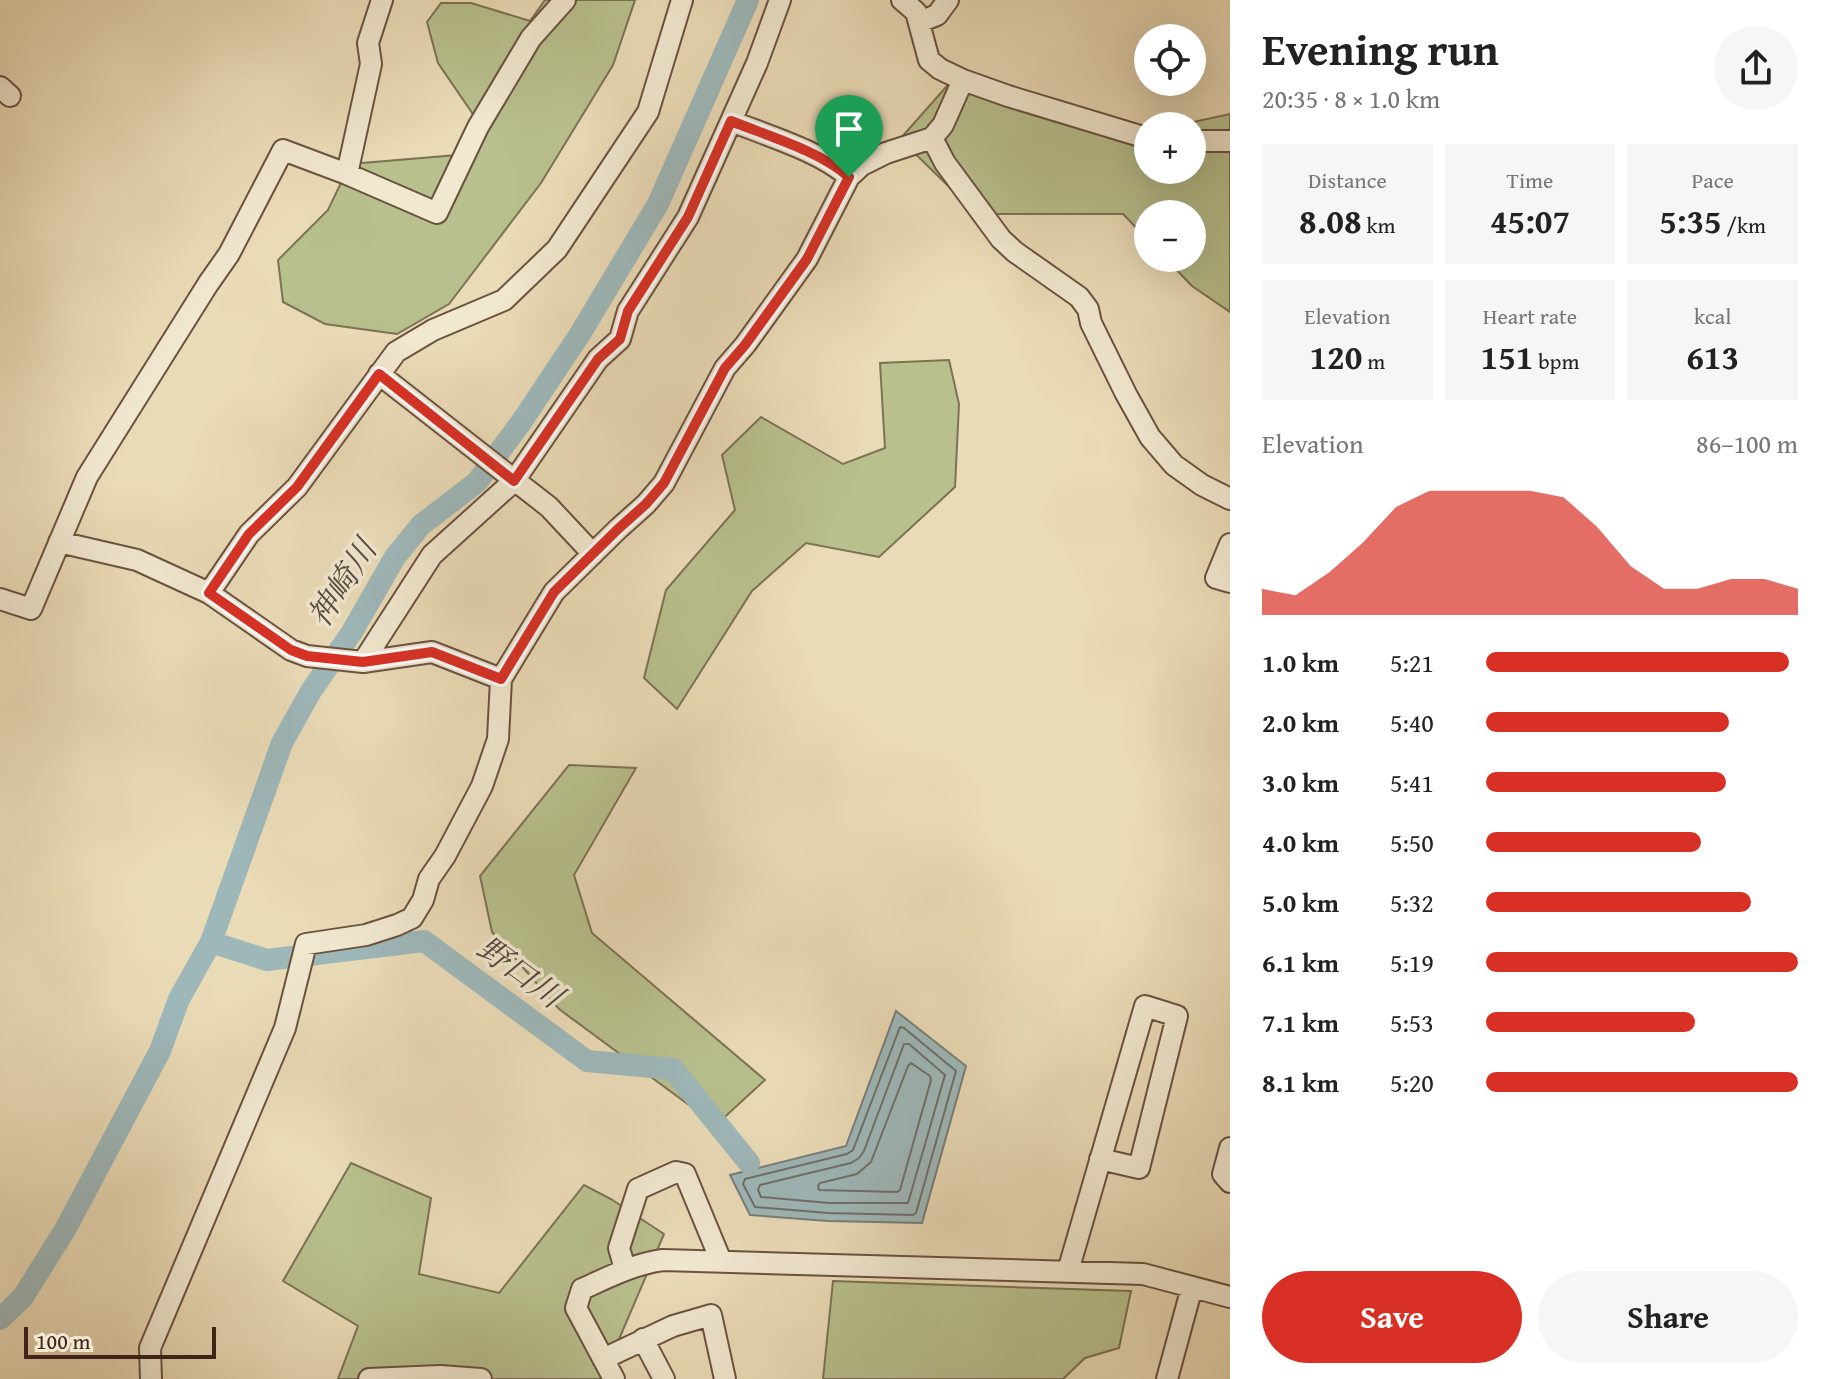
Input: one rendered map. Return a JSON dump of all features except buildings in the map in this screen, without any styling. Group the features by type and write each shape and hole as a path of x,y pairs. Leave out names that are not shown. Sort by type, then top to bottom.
{"street":[{"path":"347,174 371,64 368,43 382,0"},
{"path":"0,599 31,609 87,477 229,254 283,150 437,213 478,127 531,38 565,0"},
{"path":"209,593 249,534 297,487 396,352 433,330 504,300 557,249 648,112 682,0"},
{"path":"363,662 432,555 514,481 598,359 620,339 628,311 688,217 757,63 780,0"},
{"path":"902,0 916,12 929,60 940,69 963,80 1134,134"},
{"path":"919,22 937,15 948,0"},
{"path":"151,1379 150,1348 285,1028 306,944 366,935 412,918 423,900 429,879 445,856 482,786 498,739 501,679 554,592 664,483 725,368 807,259 849,177 862,165 886,153 932,138 943,125 963,80"},
{"path":"731,121 817,156 837,166 849,177"},
{"path":"932,138 945,163 1001,239 1079,297 1088,309 1091,323 1150,437 1174,465 1202,485 1230,499"},
{"path":"1206,141 1230,141"},
{"path":"379,374 549,507 593,554"},
{"path":"59,542 137,560 209,593 291,650 307,656 363,662 432,652 501,679"},
{"path":"1230,544 1216,578 1230,582"},
{"path":"1068,1271 1100,1159 1145,1006 1177,1016 1139,1168 1100,1159"},
{"path":"1230,1148 1223,1174 1230,1182"},
{"path":"625,1269 619,1248 638,1189 676,1172 685,1174 721,1261"},
{"path":"614,1379 576,1308 582,1289 646,1262 721,1261 1143,1274 1230,1297"},
{"path":"1167,1379 1192,1287"},
{"path":"603,1359 673,1326 711,1315 725,1379"},
{"path":"643,1339 664,1379"},
{"path":"369,1379 440,1376 481,1379"}],"green space":[{"path":"545,0 635,0 613,65 541,183 449,304 397,334 325,324 283,302 278,260 328,210 350,164 457,155 479,123 438,63 427,22 441,3 471,3 530,21"},
{"path":"947,86 1081,123 1134,129 1134,184 1206,184 1206,119 1230,114 1230,312 1192,286 1178,272 1206,272 1206,200 1134,200 1134,225 1123,214 977,214 900,139"},
{"path":"949,360 959,404 955,487 879,557 806,543 752,591 677,709 644,678 666,590 735,510 722,455 761,417 843,464 885,448 880,363"},
{"path":"569,765 636,768 574,875 592,933 765,1080 716,1125 559,1009 492,932 480,876"},
{"path":"351,1163 431,1198 419,1274 499,1293 584,1185 664,1234 602,1379 338,1379 358,1326 283,1281"},
{"path":"833,1281 1131,1291 1119,1348 1085,1358 1063,1379 823,1379"}],"water":[{"path":"896,1011 966,1066 922,1223 750,1215 730,1175 846,1146"}],"waterway":[{"name":"神崎川","path":"0,1319 23,1297 66,1228 160,1051 179,999 211,942 282,743 311,691 352,632 395,557 421,525 477,482 580,334 658,204 748,0"},
{"name":"野口川","path":"211,942 267,960 424,941 587,1061 673,1069 749,1163"}],"route":[{"path":"731,121 817,156 837,166 849,177 807,259 725,368 664,483 554,592 501,679 432,652 363,662 307,656 291,650 209,593 249,534 297,487 379,374 514,481 598,359 620,339 628,311 688,217 731,121"}]}
